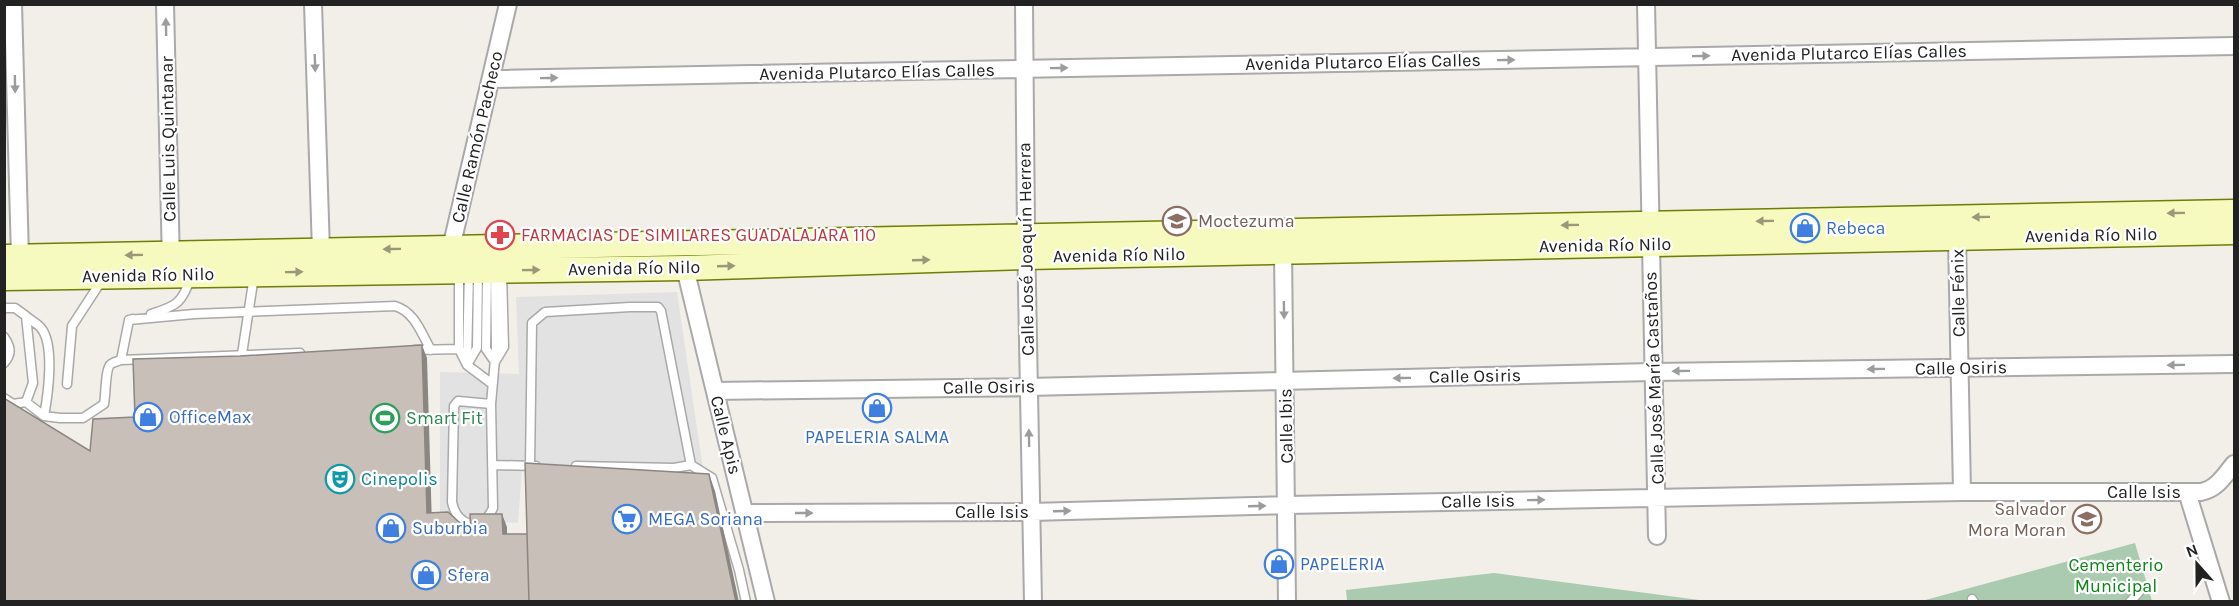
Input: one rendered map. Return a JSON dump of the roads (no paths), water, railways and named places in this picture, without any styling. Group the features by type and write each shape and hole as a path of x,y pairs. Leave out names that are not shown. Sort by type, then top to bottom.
{"main road":[{"name":"Avenida Río Nilo","path":"4,278 104,276 321,251 474,267 685,268 1026,246 1283,251 1650,234 2235,212"},
{"name":"Avenida Río Nilo","path":"12,257 255,273 1026,246 1650,234 1957,238 2235,232"}],"street":[{"path":"12,257 14,4"},
{"name":"Calle Luis Quintanar","path":"165,4 178,267"},
{"path":"313,4 321,251"},
{"name":"Calle Ramón Pacheco","path":"474,267 491,79 508,4"},
{"name":"Calle José Joaquín Herrera","path":"1024,4 1033,602"},
{"name":"Calle José María Castaños","path":"1646,4 1657,536"},
{"name":"Avenida Plutarco Elías Calles","path":"491,79 2235,46"},
{"name":"Calle Fénix","path":"1957,238 1962,492"},
{"name":"Calle Ibis","path":"1283,251 1287,602"},
{"name":"Calle Apis","path":"685,268 766,602"},
{"name":"Calle Osiris","path":"715,391 1028,387 1653,372 2235,364"},
{"name":"Calle Isis","path":"746,513 1031,512 1962,492 2187,492 2210,490 2235,465"},
{"path":"2187,492 2221,602"}],"lane":[{"path":"129,320 176,305 185,295 178,267"},
{"path":"474,267 459,349 467,365 491,383"},
{"path":"474,267 485,320 486,349 495,362"},
{"path":"474,267 504,347 495,362 491,383 494,508 489,517 481,523 466,523 457,516 452,502 454,406 458,401 491,404"},
{"path":"467,365 474,267"},
{"path":"242,354 255,273"},
{"path":"67,384 72,326 104,276"},
{"path":"129,320 395,306 404,309 412,316 431,350"},
{"path":"530,466 532,323 545,312 656,306 661,311 691,465"},
{"path":"4,308 15,308 41,328 48,344 49,394 44,416"},
{"path":"26,316 33,383 26,402"},
{"path":"121,360 129,320"},
{"path":"4,338 10,350 10,355 4,363"},
{"path":"407,351 459,349"},
{"path":"4,398 13,404 26,402 44,416 83,418 104,404 107,393 107,369 111,364 121,360 313,353"},
{"path":"492,465 542,466"},
{"path":"566,466 674,468 691,465 712,478 746,602"},
{"path":"2130,602 2139,592"}],"place":[{"name":"Moctezuma","path":"1177,221"},
{"name":"Rebeca","path":"1805,228"},
{"name":"FARMACIAS DE SIMILARES GUADALAJARA 110","path":"500,235"},
{"name":"PAPELERIA SALMA","path":"877,408"},
{"name":"OfficeMax","path":"148,417"},
{"name":"Smart Fit","path":"385,418"},
{"name":"Cinepolis","path":"340,479"},
{"name":"MEGA Soriana","path":"627,519"},
{"name":"Salvador Mora Moran","path":"2087,519"},
{"name":"Suburbia","path":"391,528"},
{"name":"PAPELERIA","path":"1279,564"},
{"name":"Sfera","path":"426,575"}],"park label":[{"name":"Cementerio Municipal","path":"2116,575"}]}
